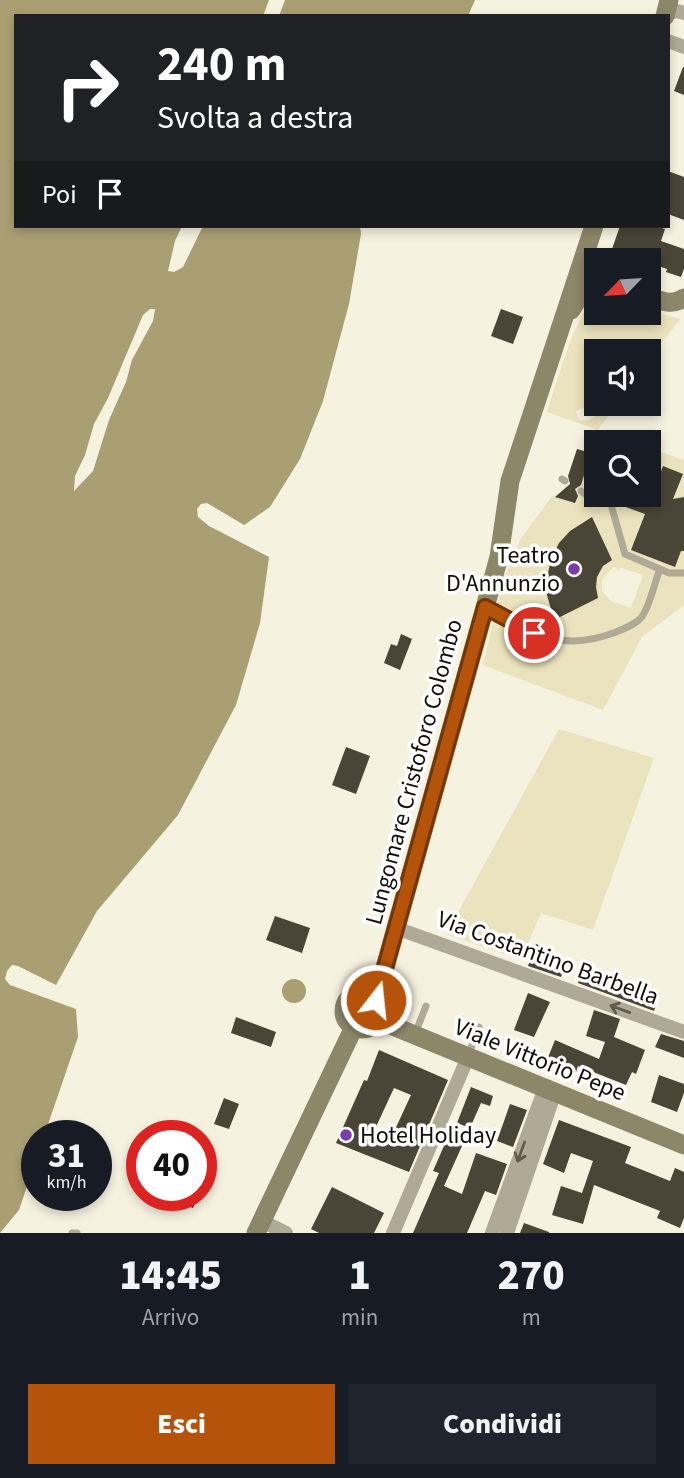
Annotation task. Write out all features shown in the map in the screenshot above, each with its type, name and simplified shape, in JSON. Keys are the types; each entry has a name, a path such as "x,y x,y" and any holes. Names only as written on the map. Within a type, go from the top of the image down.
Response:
{"street":[{"path":"556,342 593,228"},
{"path":"556,342 577,297 584,290"},
{"path":"662,301 677,302 684,298"},
{"name":"Lungomare Cristoforo Colombo","path":"377,1010 396,928 499,557 510,481 556,342"},
{"name":"Via Costantino Barbella","path":"396,928 684,1032"},
{"path":"363,993 377,1010 368,1029 354,1027 345,1016 347,1001 354,995 363,993"},
{"name":"Viale Vittorio Pepe","path":"377,1010 414,1034 684,1145"},
{"path":"286,1233 259,1227 354,1027"},
{"path":"393,1233 468,1056"},
{"path":"492,1233 550,1090"},
{"path":"507,1233 550,1090"}],"lane":[{"path":"612,507 625,554 674,575 684,573"},
{"path":"485,607 534,633 555,639 583,642 596,640 625,628 642,617 660,569"},
{"path":"414,1034 426,1006"},
{"path":"468,1056 479,1027"}],"shaded area":[{"path":"0,0 475,0 469,14 14,14 14,228 360,228 361,234 349,304 323,401 300,459 270,507 244,525 207,503 201,504 197,509 198,517 209,526 269,557 260,623 236,705 178,815 97,911 56,985 18,966 12,965 7,971 5,979 10,985 76,1009 78,1037 49,1120 21,1120 19,1210 0,1233"},
{"path":"584,311 584,326 662,326 662,314 680,319 661,344 661,339 584,339 584,408 576,411 579,420 608,416 598,430 547,412"},
{"path":"584,451 584,507 661,507 661,452 684,460 684,605 642,637 603,710 483,665 502,584 520,540 552,496 567,500","holes":["613,567 618,570 622,568 643,575 631,608 611,601 602,591 602,580"]},
{"path":"559,729 654,758 593,930 541,913 521,960 446,934"},
{"path":"294,979 303,982 306,991 303,1000 294,1003 285,1000 282,991 285,982"},
{"path":"362,1002 368,1005 371,1011 368,1017 362,1020 356,1017 353,1011 356,1005"}],"pier":[{"path":"269,0 285,0 280,14 264,14"},
{"path":"181,228 202,228 183,267 174,272 168,271"},
{"path":"150,309 155,309 153,321 132,360 93,471 74,491 75,476 85,455 94,424 108,398 143,315"}],"building":[{"path":"684,67 684,95 674,91"},
{"path":"670,172 684,177 684,220 670,215"},
{"path":"619,228 665,229 661,241 684,249 684,269 681,277 666,272 667,269 662,267 662,248 612,248"},
{"path":"501,309 523,317 513,344 491,336"},
{"path":"577,449 584,451 584,475 581,485 575,489 578,496 575,503 555,497 570,484 568,476"},
{"path":"663,466 683,474 673,499 684,497 684,551 681,551 675,567 631,550 645,514 626,507 661,507"},
{"name":"Teatro D'Annunzio","path":"592,517 612,560 603,566 597,577 598,598 554,620 545,588 551,559 559,543 570,531"},
{"path":"401,634 412,639 400,670 384,663 391,644 397,646"},
{"path":"346,747 370,756 356,794 332,785"},
{"path":"275,916 310,928 302,953 266,940"},
{"path":"536,944 551,950 547,963 564,970 561,977 528,966"},
{"path":"581,974 613,985 614,981 660,993 654,1011 578,983"},
{"path":"528,993 550,1002 534,1037 514,1030"},
{"path":"594,1010 620,1019 614,1037 645,1050 636,1074 632,1072 626,1085 578,1066 576,1072 547,1060 555,1040 599,1059 605,1042 586,1036"},
{"path":"236,1017 276,1032 271,1047 231,1033"},
{"path":"661,1034 684,1041 684,1058 655,1047"},
{"path":"379,1050 448,1080 409,1172 336,1143 364,1080 367,1081","holes":["394,1088 411,1095 392,1136 375,1129"]},
{"path":"659,1075 684,1084 684,1093 677,1112 651,1102"},
{"path":"471,1087 493,1096 490,1106 481,1103 470,1128 457,1123"},
{"path":"224,1098 239,1104 229,1129 217,1125 216,1120"},
{"path":"510,1104 527,1110 513,1147 497,1141"},
{"path":"559,1120 631,1147 625,1163 670,1181 675,1168 684,1172 684,1218 680,1228 657,1218 660,1211 594,1185 583,1224 552,1215 561,1186 582,1193 593,1161 571,1153 564,1173 543,1164"},
{"path":"447,1139 462,1146 444,1186 462,1194 476,1153 507,1164 496,1195 485,1191 467,1233 413,1233 439,1173 433,1171"},
{"path":"332,1187 384,1213 374,1233 319,1233 311,1229"},
{"path":"524,1223 549,1232 549,1233 520,1233"}],"place":[{"name":"Teatro D'Annunzio","path":"574,569"},
{"name":"Hotel Holiday","path":"346,1135"}],"route":[{"path":"376,1000 485,607 534,633"}]}
